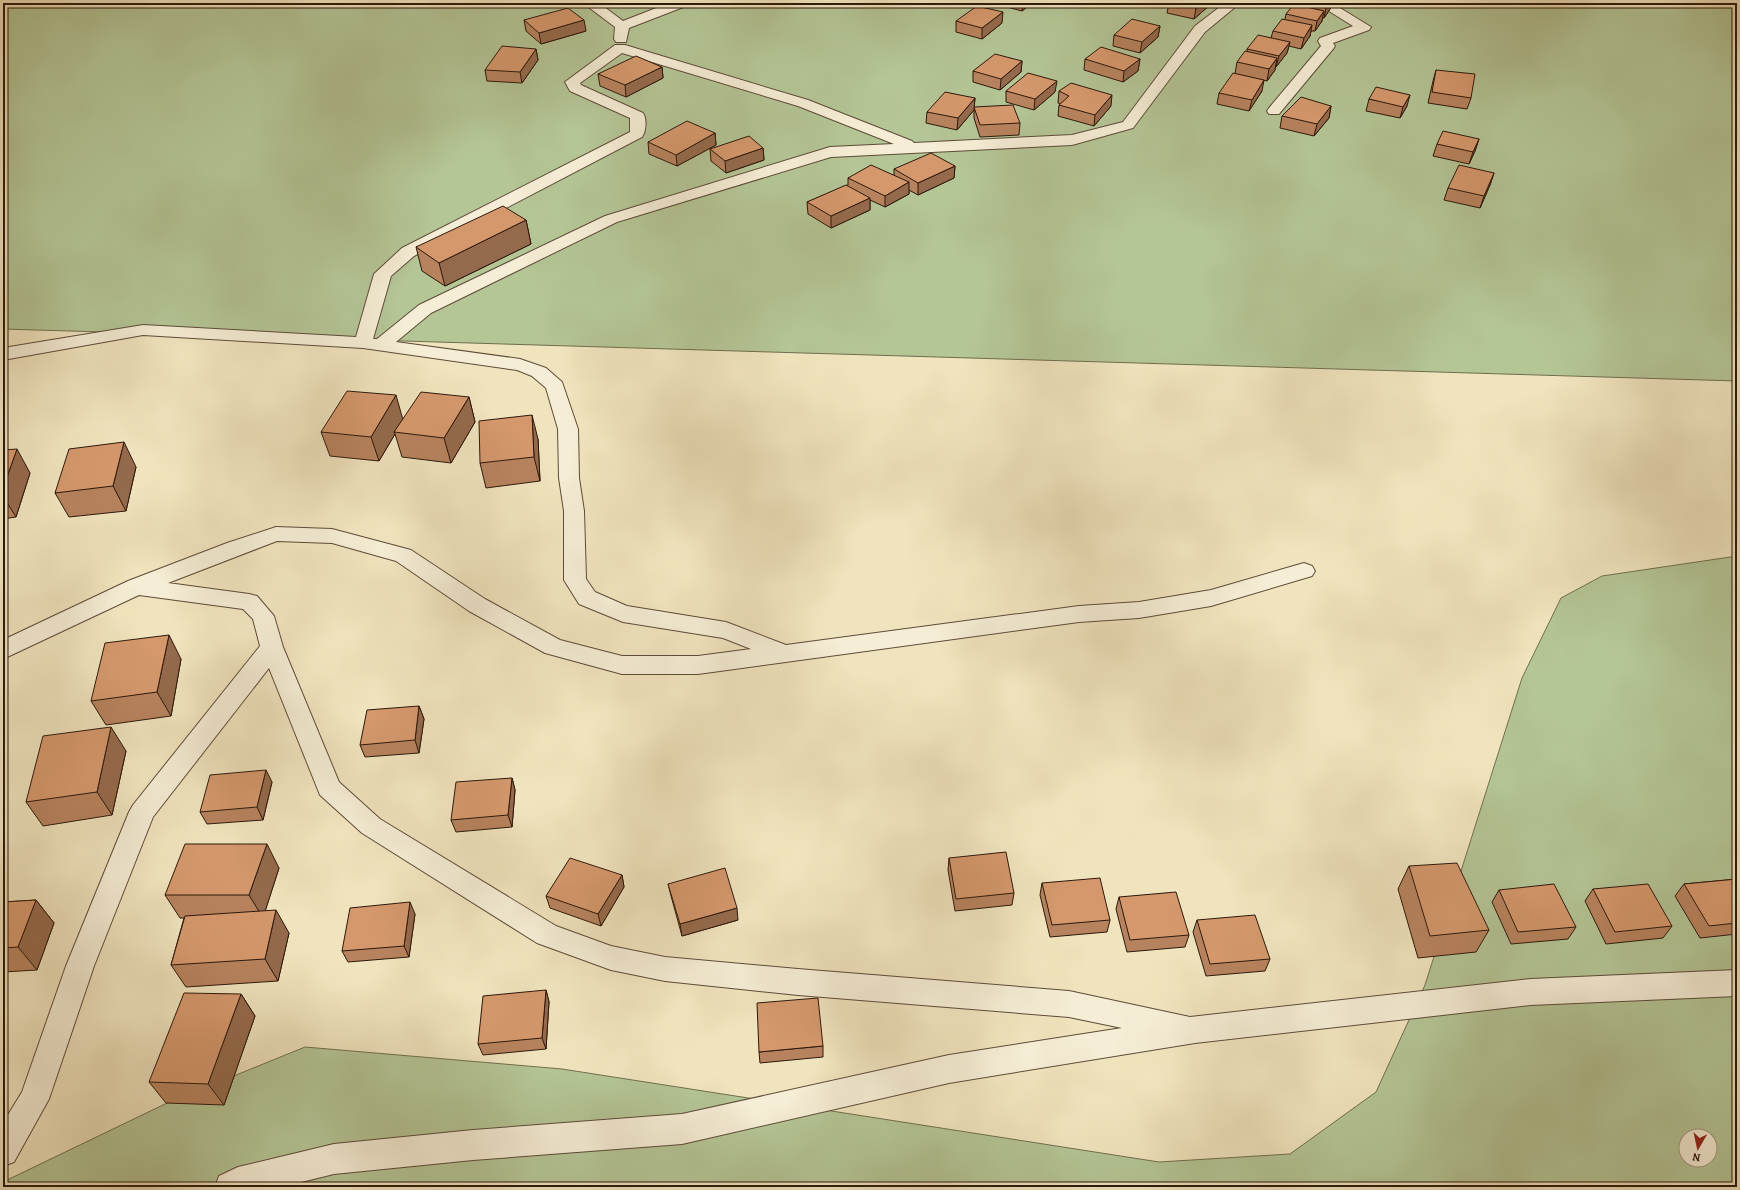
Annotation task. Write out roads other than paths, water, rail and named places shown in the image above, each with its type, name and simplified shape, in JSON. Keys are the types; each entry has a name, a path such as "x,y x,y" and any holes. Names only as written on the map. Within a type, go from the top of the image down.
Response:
{"street":[{"path":"590,3 622,26"},
{"path":"622,26 681,3"},
{"path":"372,344 425,309 610,219 830,152 1072,140 1128,125 1200,29 1234,3"},
{"path":"1274,111 1328,46 1325,42 1364,27 1323,3"},
{"path":"372,344 383,274 408,252 637,134 638,116 575,88 572,82 620,48 622,26"},
{"path":"620,48 803,103 914,147"},
{"path":"3,354 143,330 372,344 520,365 539,372 555,386 568,429 569,478 574,512 575,580 587,598 623,614 726,630 784,653"},
{"path":"3,650 136,586 276,534 332,536 403,555 478,605 553,647 622,665 698,665 1078,614 1139,610 1212,598 1304,571"},
{"path":"136,586 249,602 263,616 272,647 329,788 372,826 547,935 611,958 665,969 798,982 1069,1004 1195,1030"},
{"path":"3,1151 34,1099 80,966 142,812 272,647"},
{"path":"230,1187 238,1182 334,1159 473,1145 682,1129 949,1069 1195,1030 1531,992 1737,983"}]}
